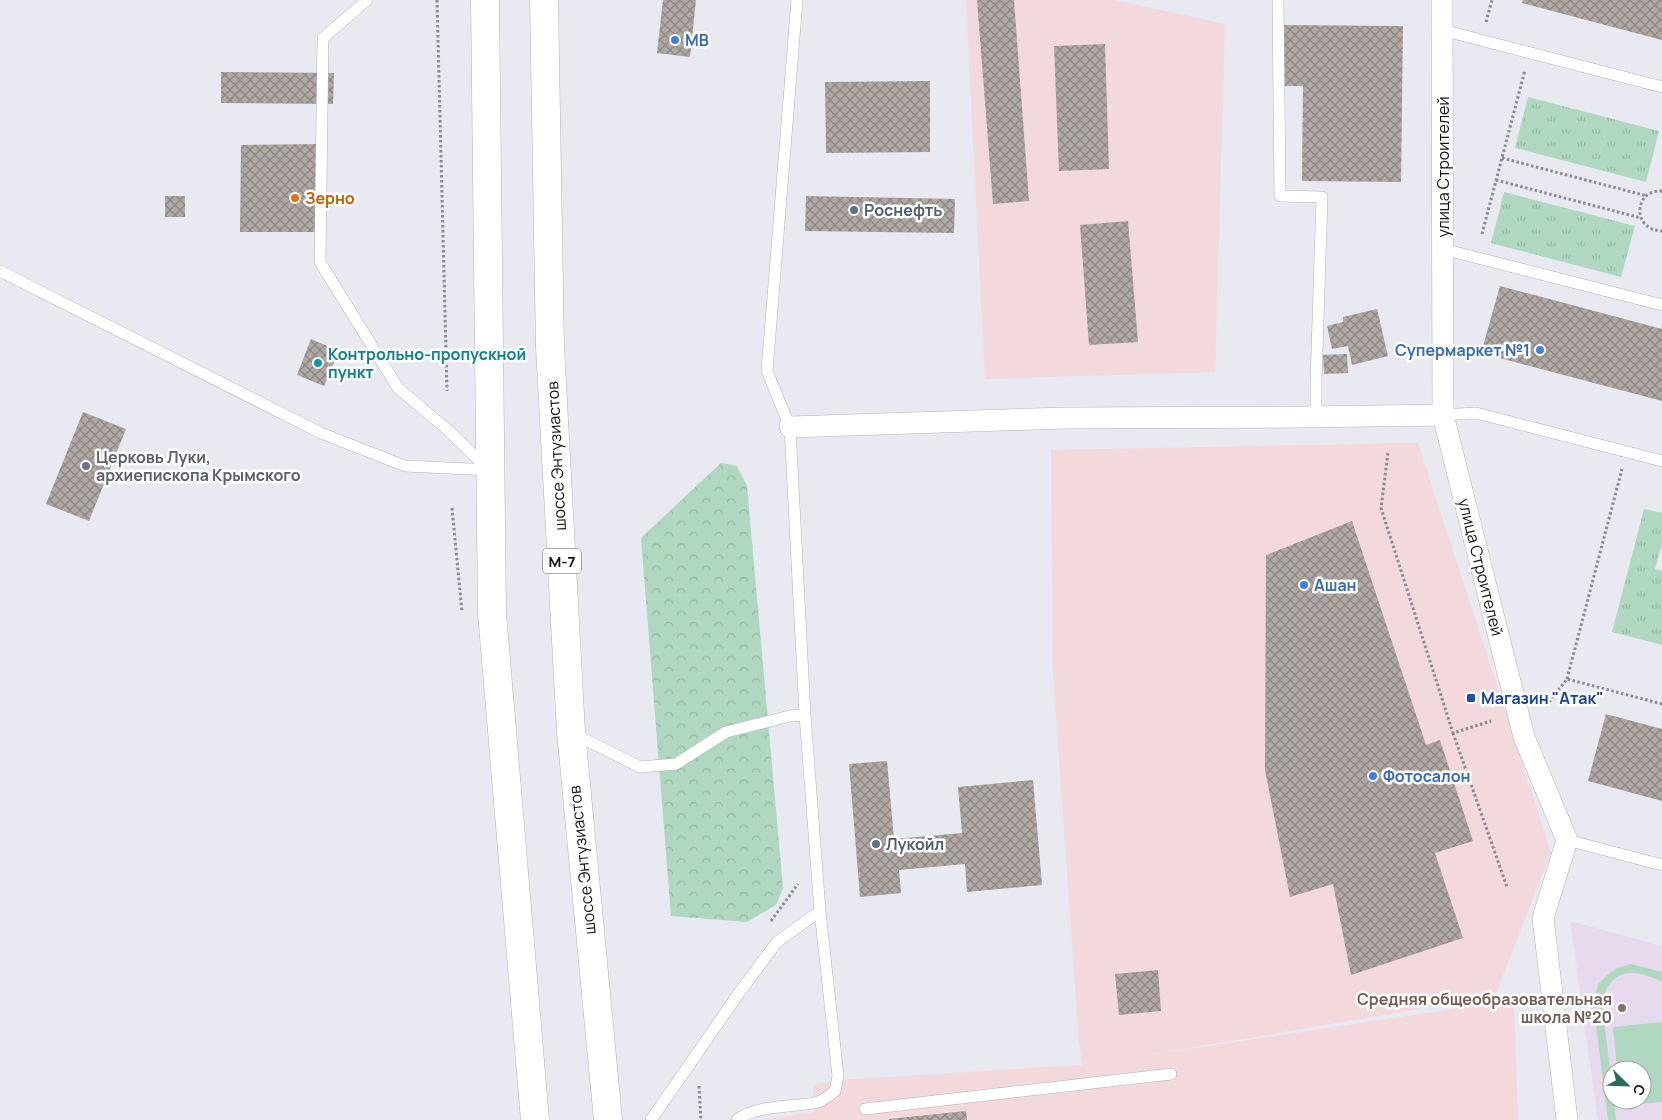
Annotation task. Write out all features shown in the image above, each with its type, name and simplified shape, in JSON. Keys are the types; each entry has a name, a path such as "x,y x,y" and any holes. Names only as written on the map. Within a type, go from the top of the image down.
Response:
{"highway":[{"path":"485,0 492,613 535,1120"},
{"name":"шоссе Энтузиастов","path":"544,0 550,347 571,732 608,1120"}],"street":[{"name":"улица Строителей","path":"1442,0 1443,415 1524,737 1567,840"},
{"path":"790,426 1066,418 1443,415"},
{"path":"1567,840 1543,918 1567,1120"}],"lane":[{"path":"368,0 323,38 320,262 398,388 490,470"},
{"path":"738,1120 741,1117 759,1111 819,1102 835,1091 838,1076 820,912 805,715 790,426 767,371 797,0"},
{"path":"1278,0 1280,196 1322,197 1316,417"},
{"path":"1442,30 1662,87"},
{"path":"1444,249 1662,305"},
{"path":"0,270 321,434 405,466 490,470"},
{"path":"1443,415 1476,413 1662,461"},
{"path":"571,732 640,768 676,764 726,732 790,716 805,715"},
{"path":"1567,840 1662,865"},
{"path":"651,1120 739,993 777,942 820,912"},
{"path":"865,1109 1171,1074"}],"path":[{"path":"437,0 447,391"},
{"path":"1486,22 1492,0"},
{"path":"1482,234 1530,53"},
{"path":"1502,158 1647,196"},
{"path":"1496,180 1641,218"},
{"path":"1662,191 1656,191 1647,196 1642,201 1640,210 1641,218 1646,226 1655,231 1662,231"},
{"path":"1546,706 1567,679 1627,452"},
{"path":"1388,453 1381,508 1453,732 1507,887"},
{"path":"1567,679 1662,704"},
{"path":"1453,732 1491,721"}],"shaded area":[{"path":"966,0 1115,0 1225,24 1215,372 985,379"},
{"path":"1418,443 1551,852 1495,996 1136,1057 1514,1000 1518,1120 763,1120 814,1112 813,1085 837,1080 1082,1065 1053,673 1051,450"},
{"name":"Средняя общеобразовательная школа №20","path":"1570,921 1662,946 1662,1120 1598,1120"}],"green space":[{"path":"1528,97 1659,131 1646,182 1515,148"},
{"path":"1504,192 1635,226 1621,277 1491,243"},
{"path":"721,463 737,466 747,486 783,888 776,905 747,922 671,916 641,538"},
{"path":"1644,509 1662,513 1662,544 1655,569 1662,571 1662,645 1612,632"},
{"path":"1631,964 1662,972 1662,981 1638,973 1631,973 1615,978 1611,982 1602,1002 1609,1060 1602,1060 1602,1073 1593,1002 1599,983 1617,968"},
{"path":"1662,1022 1662,1102 1652,1103 1652,1060 1616,1060 1613,1027"},
{"path":"1607,1110 1615,1110 1616,1120 1608,1120"}],"building":[{"path":"663,0 696,0 690,57 657,53"},
{"path":"977,0 1014,0 1029,201 993,204"},
{"path":"1523,0 1662,0 1662,40 1522,3"},
{"path":"1284,25 1403,26 1401,182 1302,181 1303,86 1283,86"},
{"path":"1105,44 1109,169 1059,171 1054,46"},
{"path":"221,72 334,73 333,104 221,103"},
{"path":"930,81 930,152 826,153 825,82"},
{"path":"322,144 322,232 240,232 241,145"},
{"path":"165,196 185,196 185,217 165,217"},
{"path":"806,196 955,199 954,233 805,231"},
{"path":"1128,221 1138,342 1089,345 1080,225"},
{"path":"1500,286 1662,329 1662,401 1481,353"},
{"path":"1377,309 1388,356 1352,365 1348,346 1332,349 1327,326 1343,322 1343,317"},
{"name":"Контрольно-пропускной пункт","path":"311,339 339,351 324,386 297,375"},
{"path":"1347,354 1348,373 1324,374 1323,355"},
{"name":"Церковь Луки, архиепископа Крымского","path":"83,412 126,429 89,521 46,504"},
{"path":"1352,521 1426,745 1440,740 1473,841 1435,853 1463,938 1351,975 1333,884 1290,897 1265,770 1266,555"},
{"path":"1606,714 1662,729 1662,801 1588,781"},
{"path":"887,761 894,839 962,833 958,787 1033,780 1042,885 967,892 965,864 899,870 901,893 860,897 849,764"},
{"path":"1158,970 1161,1011 1119,1015 1115,974"},
{"path":"966,1111 967,1120 889,1120 889,1119"}],"place":[{"name":"MB","path":"675,40"},
{"name":"Зерно","path":"295,198"},
{"name":"Роснефть","path":"854,210"},
{"name":"Супермаркет №1","path":"1540,350"},
{"name":"Контрольно-пропускной пункт","path":"318,363"},
{"name":"Церковь Луки, архиепископа Крымского","path":"86,466"},
{"name":"Ашан","path":"1304,585"},
{"name":"Магазин \"Атак\"","path":"1471,698"},
{"name":"Фотосалон","path":"1373,776"},
{"name":"Лукойл","path":"876,844"},
{"name":"Средняя общеобразовательная школа №20","path":"1622,1008"}]}
